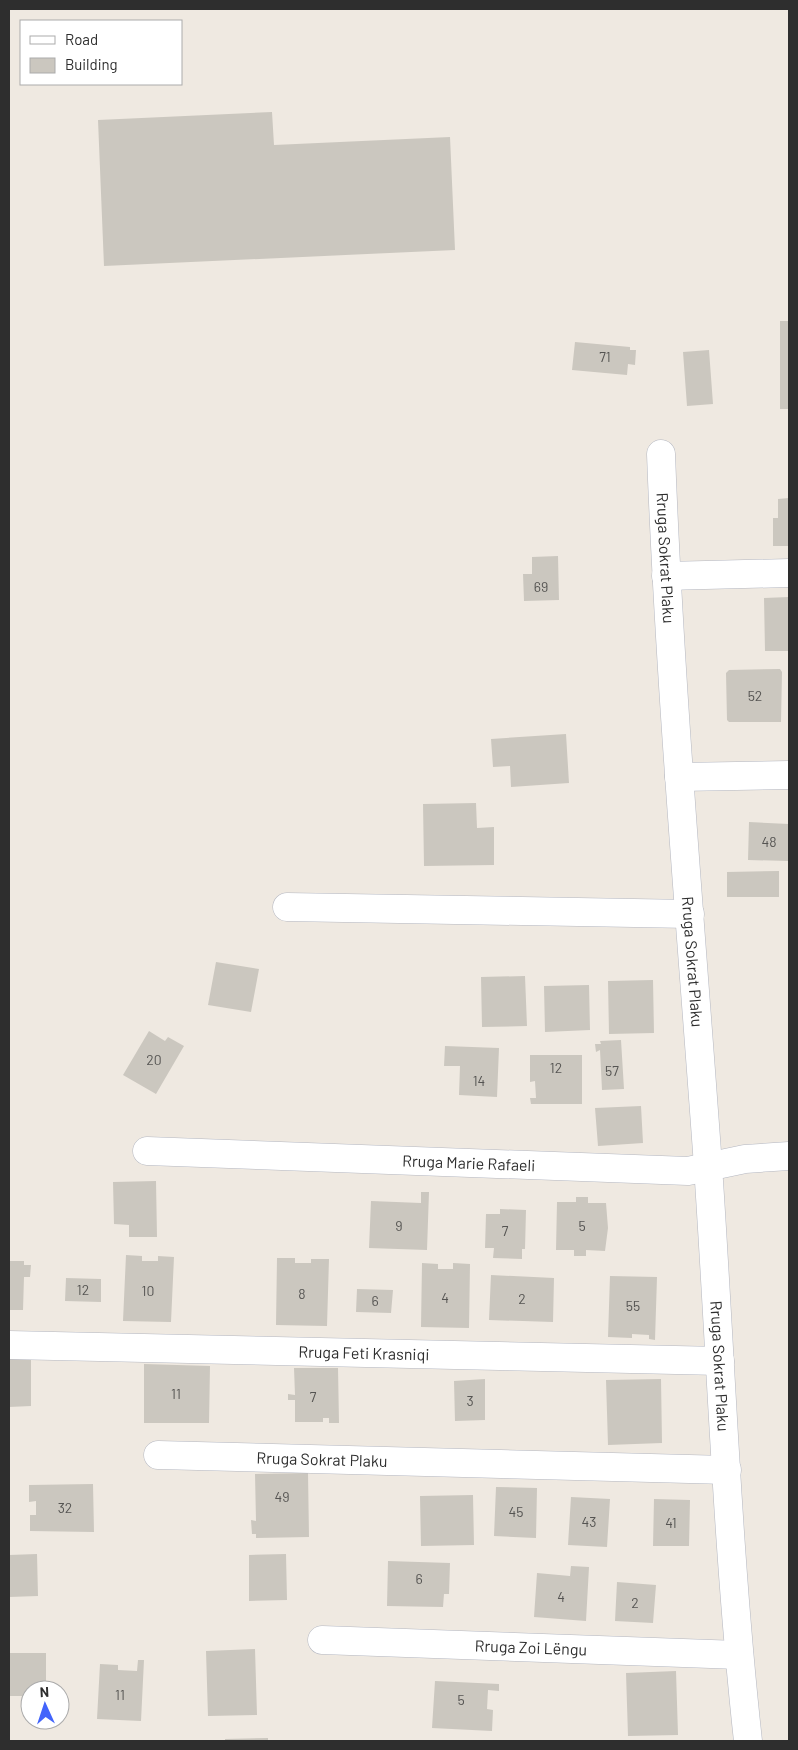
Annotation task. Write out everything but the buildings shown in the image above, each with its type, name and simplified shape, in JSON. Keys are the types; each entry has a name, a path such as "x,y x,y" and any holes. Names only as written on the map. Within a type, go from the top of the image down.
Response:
{"street":[{"name":"Rruga Sokrat Plaku","path":"661,454 666,576 708,1166 738,1655 748,1741"},
{"path":"666,576 789,573"},
{"path":"679,777 789,775"},
{"path":"287,907 690,914"},
{"name":"Rruga Marie Rafaeli","path":"147,1151 688,1171 745,1159 789,1156"},
{"name":"Rruga Feti Krasniqi","path":"9,1345 720,1361"},
{"name":"Rruga Sokrat Plaku","path":"158,1455 727,1470"},
{"name":"Rruga Zoi Lëngu","path":"322,1640 738,1655"}]}
